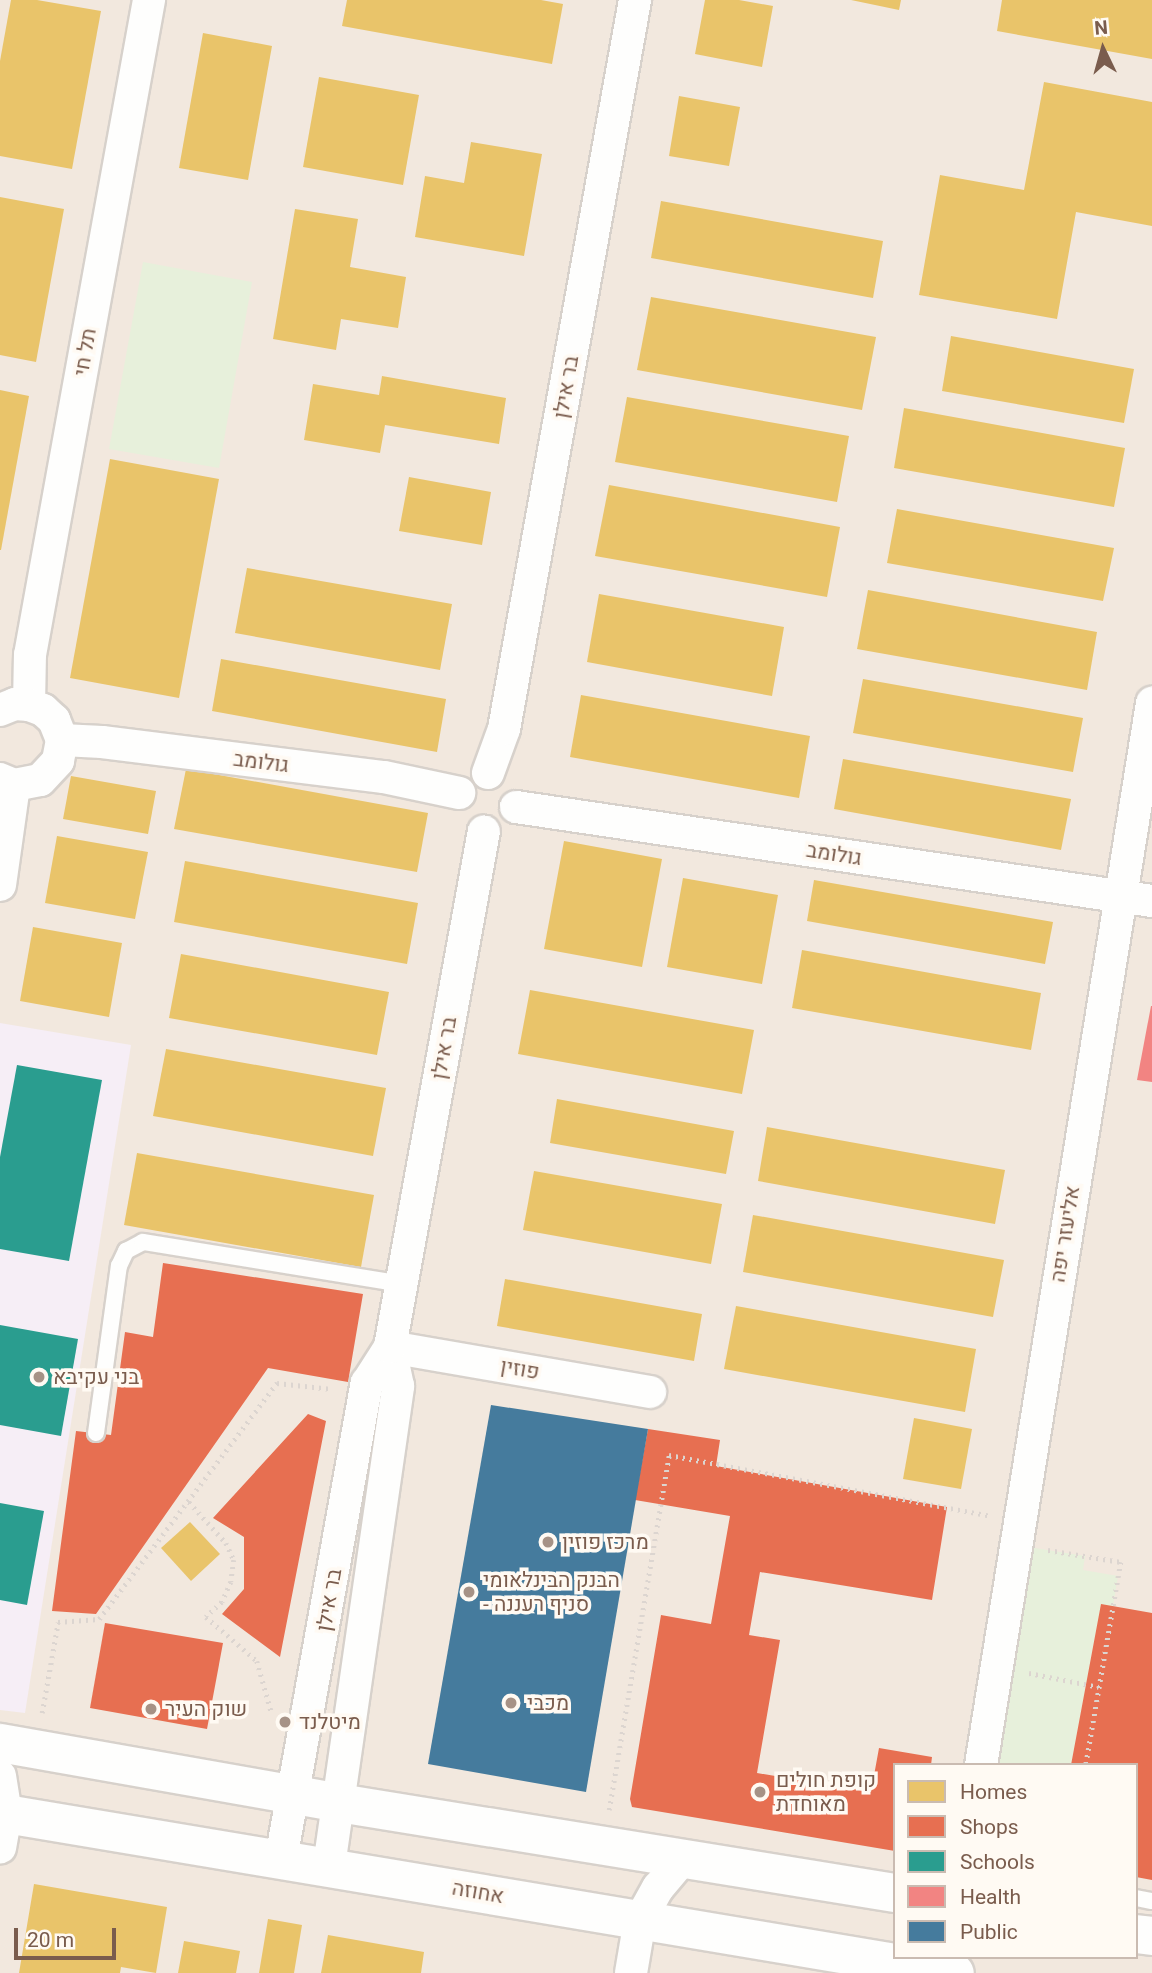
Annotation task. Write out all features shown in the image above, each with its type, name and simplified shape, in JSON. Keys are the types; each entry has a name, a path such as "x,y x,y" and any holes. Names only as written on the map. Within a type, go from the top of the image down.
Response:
{"main road":[{"path":"18,1746 294,1795 893,1892"},
{"name":"אחוזה","path":"2,1825 329,1866 955,1973"}],"street":[{"name":"תל חי","path":"15,707 30,655 149,0"},
{"name":"בר אילן","path":"488,773 504,729 635,0"},
{"name":"אליעזר יפה","path":"981,1763 1152,703"},
{"path":"0,885 7,782 28,785 51,772 58,761 62,740 54,720 15,707"},
{"name":"גולומב","path":"62,740 102,742 384,777 459,793"},
{"path":"488,773 507,781 513,788 516,807 508,822 500,828 484,831 475,828 460,813 459,793 475,775 488,773"},
{"name":"גולומב","path":"516,807 1152,901"},
{"name":"בר אילן","path":"329,1866 398,1386 390,1347 484,831"},
{"name":"בר אילן","path":"281,1859 367,1383 390,1347"},
{"name":"פוזין","path":"390,1347 650,1392"},
{"path":"0,1776 2,1825"},
{"path":"631,1973 640,1920 658,1888 684,1857"}],"lane":[{"path":"96,1433 119,1266 126,1251 143,1242 401,1284"}],"path":[{"path":"18,1746 58,1622 99,1619 277,1383 355,1392 367,1383"},
{"path":"604,1844 669,1455 1018,1533 1121,1562 1086,1763"},
{"path":"189,1502 226,1543 234,1560 231,1582 222,1602 206,1617 257,1661 276,1728"},
{"path":"997,1667 1099,1687"}],"shaded area":[{"path":"0,0 1152,0 1152,1973 0,1973"},
{"name":"בני עקיבא","path":"0,1023 131,1045 25,1713 0,1710"}],"green space":[{"path":"143,262 252,282 219,468 109,449"},
{"path":"1016,1545 1085,1556 1083,1570 1118,1576 1113,1606 1101,1605 1071,1763 981,1763"}],"building: Homes":[{"path":"11,0 37,0 101,11 72,169 0,156 0,61"},
{"path":"347,0 541,0 563,4 552,64 342,26"},
{"path":"705,0 739,0 773,6 762,67 695,54"},
{"path":"851,0 901,0 899,10"},
{"path":"1002,0 1152,0 1152,59 997,31"},
{"path":"203,33 272,46 248,180 179,168"},
{"path":"319,77 419,95 403,185 303,167"},
{"path":"1044,82 1152,102 1152,226 1076,212 1057,319 919,295 940,175 1024,190"},
{"path":"679,96 740,107 729,166 669,156"},
{"path":"471,142 542,154 524,256 415,237 425,176 464,183"},
{"path":"0,197 64,209 36,362 0,355"},
{"path":"661,201 883,241 873,298 651,258"},
{"path":"295,209 358,219 350,267 406,277 398,328 341,319 336,350 273,339"},
{"path":"651,297 876,337 862,410 637,370"},
{"path":"951,336 1134,369 1124,423 942,391"},
{"path":"382,376 506,398 499,444 385,425 380,453 304,440 313,384 379,395"},
{"path":"0,390 29,396 1,550 0,550"},
{"path":"627,397 849,436 837,502 615,462"},
{"path":"904,408 1125,448 1114,507 894,468"},
{"path":"110,459 219,479 179,698 70,678"},
{"path":"409,477 491,492 482,545 399,531"},
{"path":"609,485 840,527 827,597 595,556"},
{"path":"897,509 1114,548 1103,601 887,563"},
{"path":"247,568 452,604 440,670 235,633"},
{"path":"868,590 1097,632 1087,690 857,649"},
{"path":"599,594 784,627 772,696 587,662"},
{"path":"221,659 446,699 437,752 212,711"},
{"path":"863,679 1083,718 1073,772 853,733"},
{"path":"581,695 810,736 799,798 570,757"},
{"path":"843,759 1071,799 1061,850 834,809"},
{"path":"186,769 428,813 417,872 174,829"},
{"path":"71,776 156,791 148,834 63,819"},
{"path":"57,836 148,852 135,919 45,903"},
{"path":"564,841 662,859 642,967 544,949"},
{"path":"185,861 418,903 407,964 174,922"},
{"path":"683,878 778,895 762,984 667,967"},
{"path":"814,880 1053,922 1045,964 807,921"},
{"path":"33,927 122,943 109,1017 20,1001"},
{"path":"802,950 1041,993 1031,1050 792,1008"},
{"path":"181,954 389,992 377,1055 169,1018"},
{"path":"530,990 754,1030 742,1094 518,1054"},
{"path":"166,1049 386,1088 373,1156 153,1116"},
{"path":"557,1099 734,1131 726,1174 550,1143"},
{"path":"767,1127 1005,1170 995,1224 758,1181"},
{"path":"137,1153 374,1195 361,1267 124,1225"},
{"path":"534,1171 722,1204 711,1264 523,1230"},
{"path":"753,1215 1004,1260 993,1317 743,1272"},
{"path":"505,1279 702,1314 694,1361 497,1326"},
{"path":"736,1306 976,1349 965,1412 724,1369"},
{"path":"914,1418 972,1429 961,1489 903,1479"},
{"path":"190,1522 220,1554 191,1581 161,1548"},
{"path":"34,1884 167,1907 156,1973 121,1967 120,1973 19,1973"},
{"path":"268,1919 302,1925 294,1973 259,1973"},
{"path":"328,1935 424,1952 421,1973 321,1973"},
{"path":"184,1941 240,1951 236,1973 178,1973"}],"building: Shops":[{"path":"163,1263 363,1294 348,1382 268,1368 96,1614 52,1611 76,1431 111,1435 125,1332 153,1337"},
{"path":"308,1414 326,1421 280,1657 222,1614 244,1589 244,1537 213,1518"},
{"path":"648,1429 720,1440 716,1466 947,1507 932,1600 760,1572 749,1635 780,1640 757,1773 871,1792 879,1748 932,1757 931,1763 893,1763 893,1851 632,1807 630,1799 661,1615 711,1624 730,1516 635,1500"},
{"path":"1101,1604 1152,1613 1152,1880 1138,1877 1138,1763 1071,1763"},
{"path":"105,1623 223,1643 207,1729 90,1708"}],"building: Schools":[{"path":"17,1065 102,1080 69,1261 0,1249 0,1157"},
{"path":"0,1325 78,1339 61,1436 0,1425"},
{"path":"0,1503 44,1511 27,1605 0,1600"}],"building: Health":[{"path":"1152,1006 1152,1082 1137,1080"}],"building: Public":[{"name":"מרכז פוזין","path":"491,1405 648,1429 586,1792 428,1764"}],"place":[{"name":"בני עקיבא","path":"39,1377"},
{"name":"מרכז פוזין","path":"548,1542"},
{"name":"הבנק הבינלאומי - סניף רעננה","path":"469,1592"},
{"name":"מכבי","path":"511,1703"},
{"name":"שוק העיר","path":"151,1709"},
{"name":"מיטלנד","path":"285,1722"},
{"name":"קופת חולים מאוחדת","path":"760,1792"}]}
